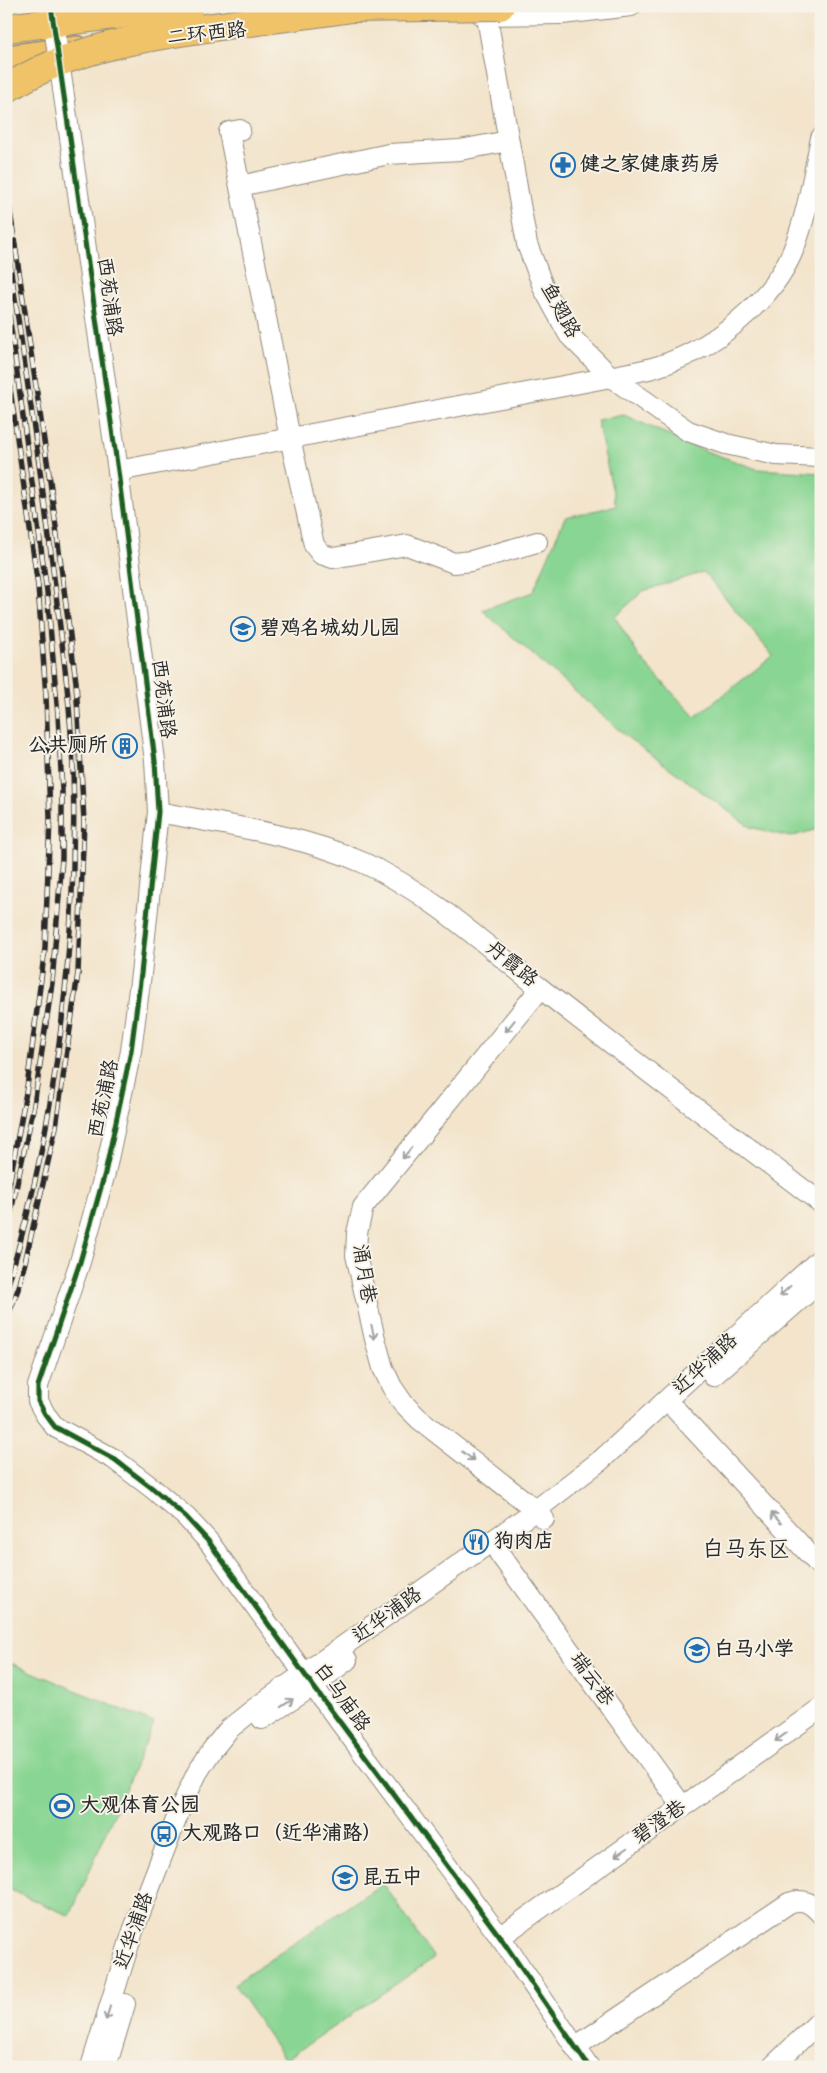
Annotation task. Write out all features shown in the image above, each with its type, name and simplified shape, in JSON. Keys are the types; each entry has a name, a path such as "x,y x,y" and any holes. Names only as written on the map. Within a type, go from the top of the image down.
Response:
{"highway":[{"path":"6,29 190,6"},
{"path":"6,89 58,62 110,45 171,33 359,7 490,9"}],"main road":[{"name":"二环西路","path":"6,29 154,6"},
{"name":"二环西路","path":"11,57 453,6"}],"street":[{"name":"西苑浦路","path":"38,1386 80,1262 97,1199 131,1050 158,812 155,761 118,472 51,6"},
{"path":"397,13 490,9 562,14 631,6"},
{"name":"鱼翅路","path":"490,9 508,141 527,244 544,289 568,335 611,377 688,430 726,444 776,455 821,457"},
{"path":"240,130 229,132 290,438 314,545 322,554 333,558 407,545 454,563 471,561 537,542"},
{"path":"118,472 611,377 660,366 709,343 759,302 792,253 805,213 821,138"},
{"path":"240,186 389,154 460,150 508,141"},
{"name":"丹霞路","path":"158,812 273,834 364,863 434,904 821,1204"},
{"name":"涌月巷","path":"540,988 363,1207 357,1232 356,1255 383,1368 392,1387 403,1403 420,1419 540,1514"},
{"name":"近华浦路","path":"91,2067 133,1931 181,1807 197,1773 229,1729 254,1709 346,1660 499,1553 821,1258"},
{"name":"近华浦路","path":"106,2067 146,1932 193,1811 208,1779 238,1739 309,1680 540,1514 609,1469 821,1281"},
{"name":"白马庙路","path":"38,1386 38,1401 55,1427 114,1460 152,1488 209,1542 500,1938 589,2067"},
{"path":"676,1410 821,1567"},
{"name":"瑞云巷","path":"499,1553 683,1807"},
{"name":"碧澄巷","path":"500,1938 821,1708"},
{"path":"575,2047 789,1903 799,1900 810,1902 821,1914"},
{"path":"772,2067 821,2020"}],"green space":[{"path":"624,415 700,449 757,469 821,473 821,828 790,837 750,827 627,737 482,610 533,592 565,517 616,506 597,420","holes":["704,572 773,656 695,717 640,658 615,617 643,591"]},
{"name":"大观体育公园","path":"6,1661 154,1723 70,1916 6,1888"},
{"path":"383,1883 434,1958 285,2060 234,1984"}],"railway":[{"path":"6,184 50,481 76,682 84,821 78,973 56,1127 20,1284 6,1321"},
{"path":"6,238 52,557 65,665 72,747 74,833 67,966 51,1098 39,1164 24,1228 6,1291"},
{"path":"6,292 47,592 58,715 62,790 62,858 52,983 34,1105 6,1235"},
{"path":"6,360 38,586 46,696 50,818 45,948 27,1087 6,1201"}],"cycle path":[{"path":"51,6 118,471 155,761 158,812 131,1051 105,1173 80,1262 38,1386 38,1401 55,1427 114,1459 186,1517 209,1542 313,1686 500,1937 589,2067"}],"place":[{"name":"健之家健康药房","path":"563,165"},
{"name":"碧鸡名城幼儿园","path":"243,629"},
{"name":"公共厕所","path":"125,746"},
{"name":"狗肉店","path":"476,1542"},
{"name":"白马小学","path":"697,1650"},
{"name":"大观体育公园","path":"62,1806"},
{"name":"大观路口（近华浦路）","path":"164,1834"},
{"name":"昆五中","path":"345,1878"}],"district":[{"name":"白马东区","path":"746,1551"}]}
